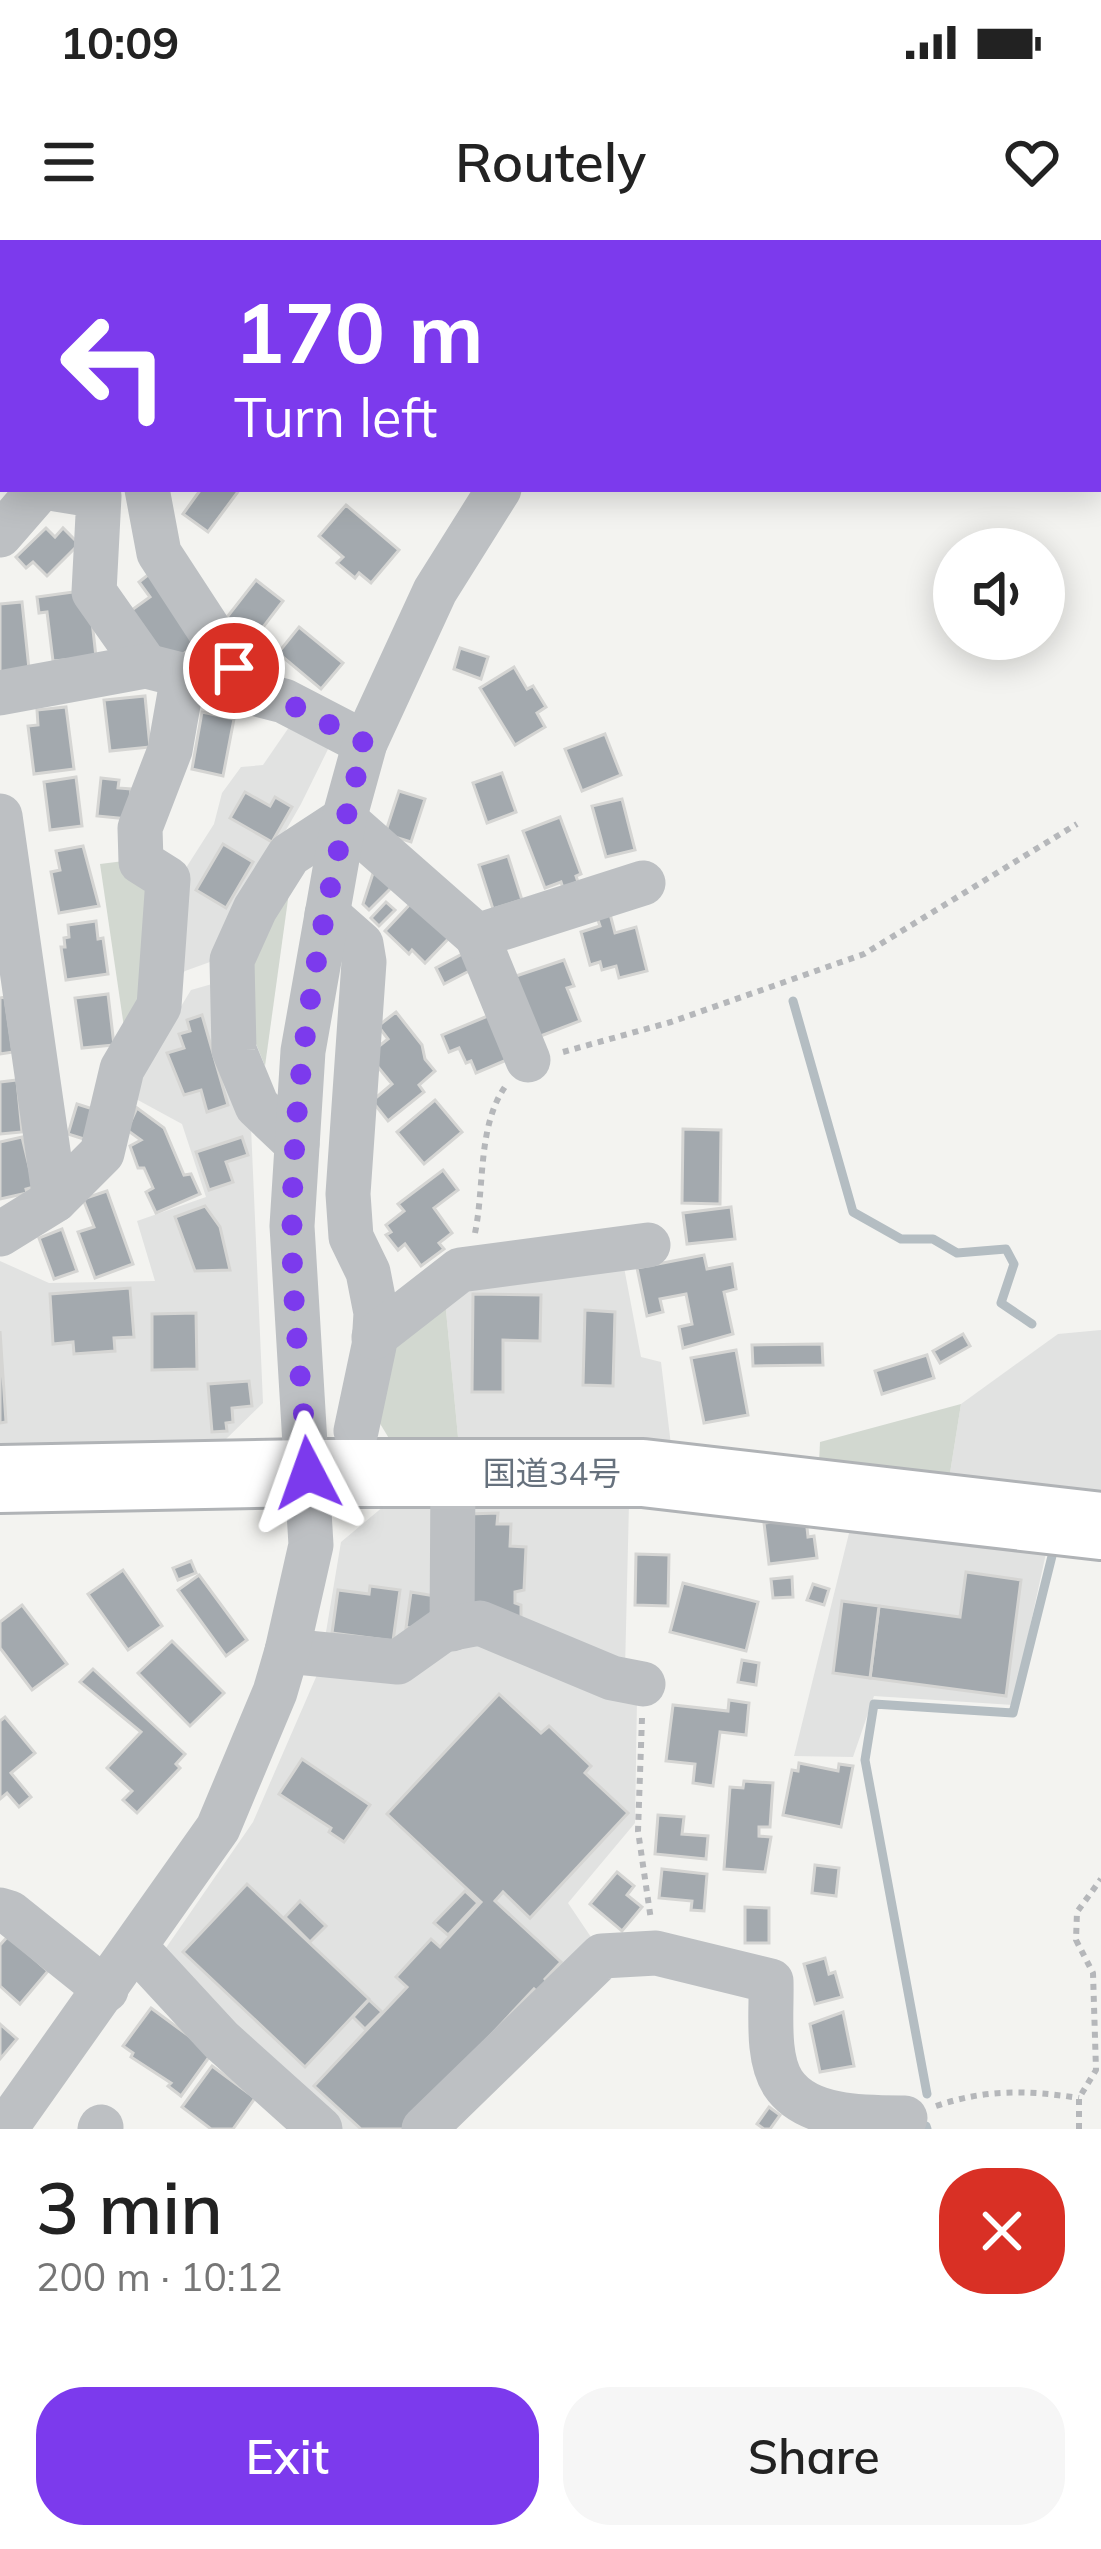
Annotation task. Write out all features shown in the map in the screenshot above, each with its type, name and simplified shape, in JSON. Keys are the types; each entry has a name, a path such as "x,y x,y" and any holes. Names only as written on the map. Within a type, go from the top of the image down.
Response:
{"highway":[{"name":"国道34号","path":"0,1479 332,1452 453,1473 643,1473 1101,1526"}],"street":[{"path":"0,535 37,492"},
{"path":"0,1234 55,1200 102,1153 122,1070 159,1006 168,879 141,862 140,828 170,750 165,671 94,592 88,492"},
{"path":"148,492 159,553 234,668 256,693"},
{"path":"332,1452 292,1226 303,1051 344,819 365,743 435,591 497,492"},
{"path":"0,693 165,671 284,701 365,743"},
{"path":"0,815 55,1200"},
{"path":"344,819 477,936 528,1060"},
{"path":"297,1144 257,1106 235,1050 232,960 255,909 289,856 344,819"},
{"path":"477,936 643,883"},
{"path":"5,2129 218,1828 275,1692 300,1607 332,1452 374,1337 376,1313 368,1272 351,1238 348,1194 364,962 361,944 328,914"},
{"path":"159,1006 192,976 232,960"},
{"path":"374,1337 460,1270 648,1245"},
{"path":"452,1629 453,1473"},
{"path":"287,1651 398,1662 432,1638 480,1623 612,1678 643,1684"},
{"path":"0,1910 10,1912 106,1990"},
{"path":"136,1948 221,2040 320,2129"},
{"path":"424,2129 602,1956 656,1953 771,1981 775,2058 783,2082 804,2102 856,2118 904,2118"}],"path":[{"path":"460,1270 475,1233 491,1116 500,1094 528,1060 671,1022 863,954 1077,824"},
{"path":"643,1684 638,1831 656,1953"},
{"path":"1079,2129 1079,2098 1096,2070 1093,1973 1076,1940 1077,1912 1101,1879"},
{"path":"904,2118 990,2091 1030,2090 1079,2098"}],"shaded area":[{"path":"296,717 333,739 210,962 185,971 171,985 184,871 214,824 222,793 241,767 263,765"},
{"path":"124,861 155,891 146,1009 125,1034 100,864"},
{"path":"290,885 265,1066 245,1017 252,953"},
{"path":"212,984 251,1127 263,1403 222,1443 0,1446 0,1261 49,1283 155,1281 137,1221 206,1197 182,1124 136,1099 138,1077 191,990"},
{"path":"623,1262 641,1357 661,1362 671,1445 458,1437 445,1300 462,1280"},
{"path":"445,1300 458,1437 390,1440 373,1412 384,1346"},
{"path":"1101,1330 1101,1498 950,1473 961,1404 1058,1334"},
{"path":"961,1404 950,1473 819,1463 820,1442"},
{"path":"629,1503 625,1670 476,1614 383,1654 324,1644 341,1542 384,1506"},
{"path":"853,1517 1048,1544 1013,1705 874,1696 853,1757 794,1756"},
{"path":"486,1635 637,1699 635,1823 568,1903 599,1949 418,2129 335,2129 159,1958 253,1822 320,1668 426,1655"}],"building":[{"path":"199,492 238,492 208,532 183,514"},
{"path":"346,505 399,550 371,583 359,573 355,578 337,563 343,557 319,536"},
{"path":"46,528 55,537 63,528 79,544 47,576 33,562 26,568 16,557"},
{"path":"158,567 204,638 177,659 163,657 129,612 150,597 139,582"},
{"path":"256,580 283,601 251,643 224,621"},
{"path":"80,591 90,603 96,657 53,661 47,612 39,613 37,597"},
{"path":"22,602 29,669 0,672 0,604"},
{"path":"299,627 343,663 321,689 278,653"},
{"path":"460,648 488,657 481,679 454,669"},
{"path":"514,667 546,707 537,713 545,727 515,745 480,688"},
{"path":"145,696 150,747 110,751 104,700"},
{"path":"66,707 74,769 34,774 28,726 38,725 37,710"},
{"path":"202,712 234,719 223,776 192,769"},
{"path":"605,734 621,775 582,791 565,749"},
{"path":"502,773 516,812 487,823 473,783"},
{"path":"76,777 82,826 50,830 44,782"},
{"path":"101,778 119,780 118,788 131,789 129,819 97,816"},
{"path":"399,791 425,799 411,842 385,834"},
{"path":"245,792 270,806 275,797 292,807 272,842 230,818"},
{"path":"622,799 635,850 606,857 592,806"},
{"path":"560,817 581,874 576,876 578,882 563,888 561,882 545,888 523,831"},
{"path":"223,844 253,862 226,908 196,890"},
{"path":"83,846 99,906 59,913 51,872 60,870 56,851"},
{"path":"508,856 522,900 493,909 479,865"},
{"path":"375,867 393,886 369,910 363,904"},
{"path":"413,901 451,936 425,963 385,931"},
{"path":"386,902 395,910 379,926 371,918"},
{"path":"610,914 615,933 636,927 647,971 619,978 616,966 602,970 600,962 590,965 581,932 600,926 597,917"},
{"path":"96,921 108,974 66,980 61,947 69,937 68,925"},
{"path":"466,952 475,968 444,984 436,968"},
{"path":"564,960 574,986 567,988 580,1021 538,1037 510,978"},
{"path":"108,994 114,1045 82,1048 75,998"},
{"path":"5,997 13,1052 0,1054 0,998"},
{"path":"396,1012 435,1071 419,1085 424,1092 388,1121 372,1101 392,1084 368,1055 388,1039 378,1026"},
{"path":"202,1015 228,1105 207,1112 201,1090 184,1095 167,1053 184,1048 179,1034 190,1031 187,1020"},
{"path":"490,1015 509,1059 476,1073 459,1048 449,1052 442,1035"},
{"path":"17,1080 22,1132 0,1134 0,1082"},
{"path":"435,1100 462,1132 424,1164 397,1132"},
{"path":"77,1104 93,1109 84,1139 68,1134"},
{"path":"137,1108 164,1128 184,1175 191,1174 200,1194 156,1213 146,1192 153,1188 130,1146 141,1140 127,1130"},
{"path":"683,1129 721,1130 720,1204 682,1203"},
{"path":"22,1137 34,1187 0,1199 0,1142"},
{"path":"242,1137 248,1155 226,1162 233,1182 209,1190 196,1152"},
{"path":"443,1170 458,1190 434,1208 452,1233 439,1243 444,1249 421,1266 405,1244 398,1250 386,1235 391,1232 386,1225 404,1211 398,1204"},
{"path":"107,1191 133,1264 95,1278 78,1232 94,1227 83,1199"},
{"path":"205,1206 220,1227 230,1270 195,1271 175,1217"},
{"path":"731,1207 735,1239 687,1244 683,1213"},
{"path":"62,1229 77,1271 54,1279 39,1238"},
{"path":"704,1255 707,1269 732,1264 736,1289 724,1292 733,1334 683,1348 679,1327 692,1324 686,1294 660,1299 663,1312 647,1316 637,1268"},
{"path":"130,1288 134,1337 114,1338 115,1351 74,1354 73,1342 53,1344 50,1294"},
{"path":"473,1294 541,1295 540,1341 503,1340 503,1392 472,1392"},
{"path":"585,1310 615,1312 613,1386 583,1385"},
{"path":"196,1313 197,1369 152,1370 152,1314"},
{"path":"0,1331 6,1422 0,1423"},
{"path":"963,1334 970,1346 940,1363 933,1351"},
{"path":"822,1344 823,1365 753,1366 752,1345"},
{"path":"736,1350 748,1415 704,1423 691,1358"},
{"path":"927,1355 934,1378 882,1394 875,1371"},
{"path":"249,1381 252,1406 232,1408 233,1422 226,1423 227,1431 212,1432 208,1384"},
{"path":"498,1513 497,1524 511,1524 510,1546 526,1547 524,1590 515,1592 515,1603 521,1605 521,1626 467,1607 468,1514"},
{"path":"806,1518 817,1558 769,1564 764,1523"},
{"path":"636,1554 669,1555 668,1606 635,1605"},
{"path":"191,1561 196,1573 178,1580 173,1568"},
{"path":"123,1570 162,1626 128,1650 88,1594"},
{"path":"966,1572 1021,1580 1006,1696 870,1678 879,1606 960,1617"},
{"path":"199,1575 247,1640 226,1656 178,1590"},
{"path":"792,1577 793,1597 773,1598 771,1579"},
{"path":"683,1583 758,1602 746,1651 670,1632"},
{"path":"813,1584 829,1589 824,1605 807,1600"},
{"path":"370,1586 400,1590 393,1641 332,1633 338,1590 369,1594"},
{"path":"411,1592 435,1596 431,1626 406,1628"},
{"path":"842,1601 879,1606 870,1678 833,1673"},
{"path":"22,1605 67,1664 32,1690 0,1648 0,1622"},
{"path":"172,1641 224,1693 190,1726 138,1673"},
{"path":"742,1660 759,1663 756,1685 738,1682"},
{"path":"93,1669 185,1754 176,1764 180,1768 137,1813 123,1800 132,1791 107,1768 141,1732 80,1682"},
{"path":"499,1694 541,1733 549,1726 591,1766 585,1773 628,1813 530,1918 503,1892 495,1901 561,1962 545,1979 552,1987 542,1997 534,1989 403,2129 361,2129 314,2086 407,1987 396,1977 431,1939 440,1947 481,1902 387,1814"},
{"path":"729,1700 749,1703 746,1735 720,1732 713,1786 693,1783 695,1764 666,1761 673,1705 728,1711"},
{"path":"5,1717 35,1753 11,1773 31,1797 19,1807 7,1793 0,1799 0,1721"},
{"path":"302,1759 370,1805 344,1842 279,1794"},
{"path":"799,1763 838,1771 839,1764 853,1766 841,1827 783,1815 792,1770 798,1771"},
{"path":"744,1781 773,1783 770,1827 759,1827 759,1836 771,1837 765,1872 724,1869 730,1787 743,1788"},
{"path":"658,1815 684,1817 682,1834 708,1836 706,1859 655,1854"},
{"path":"815,1865 839,1868 836,1896 812,1893"},
{"path":"662,1869 707,1874 704,1911 691,1910 692,1901 659,1898"},
{"path":"617,1872 634,1886 627,1895 642,1907 622,1931 590,1904"},
{"path":"247,1884 369,1999 305,2067 183,1952"},
{"path":"465,1891 478,1903 448,1935 434,1923"},
{"path":"300,1901 326,1926 310,1942 285,1917"},
{"path":"745,1907 769,1908 769,1943 745,1943"},
{"path":"8,1936 48,1971 20,2004 0,1986 0,1945"},
{"path":"825,1958 842,1997 815,2004 804,1964"},
{"path":"369,2000 382,2012 365,2029 353,2017"},
{"path":"151,2008 212,2053 181,2096 123,2046"},
{"path":"843,2012 854,2066 820,2072 810,2024"},
{"path":"0,2024 17,2039 0,2059"},
{"path":"212,2066 255,2098 233,2129 211,2129 182,2107"},
{"path":"769,2107 780,2115 770,2129 764,2129 757,2124"}],"waterway":[{"path":"793,1001 853,1212 901,1239 933,1239 957,1253 1006,1249 1014,1264 1001,1303 1032,1324"},
{"path":"927,2094 865,1760 874,1704 1013,1713 1052,1556"}],"route":[{"path":"234,668 256,693 284,701 365,743 344,819 303,1051 292,1226 308,1473"}]}
